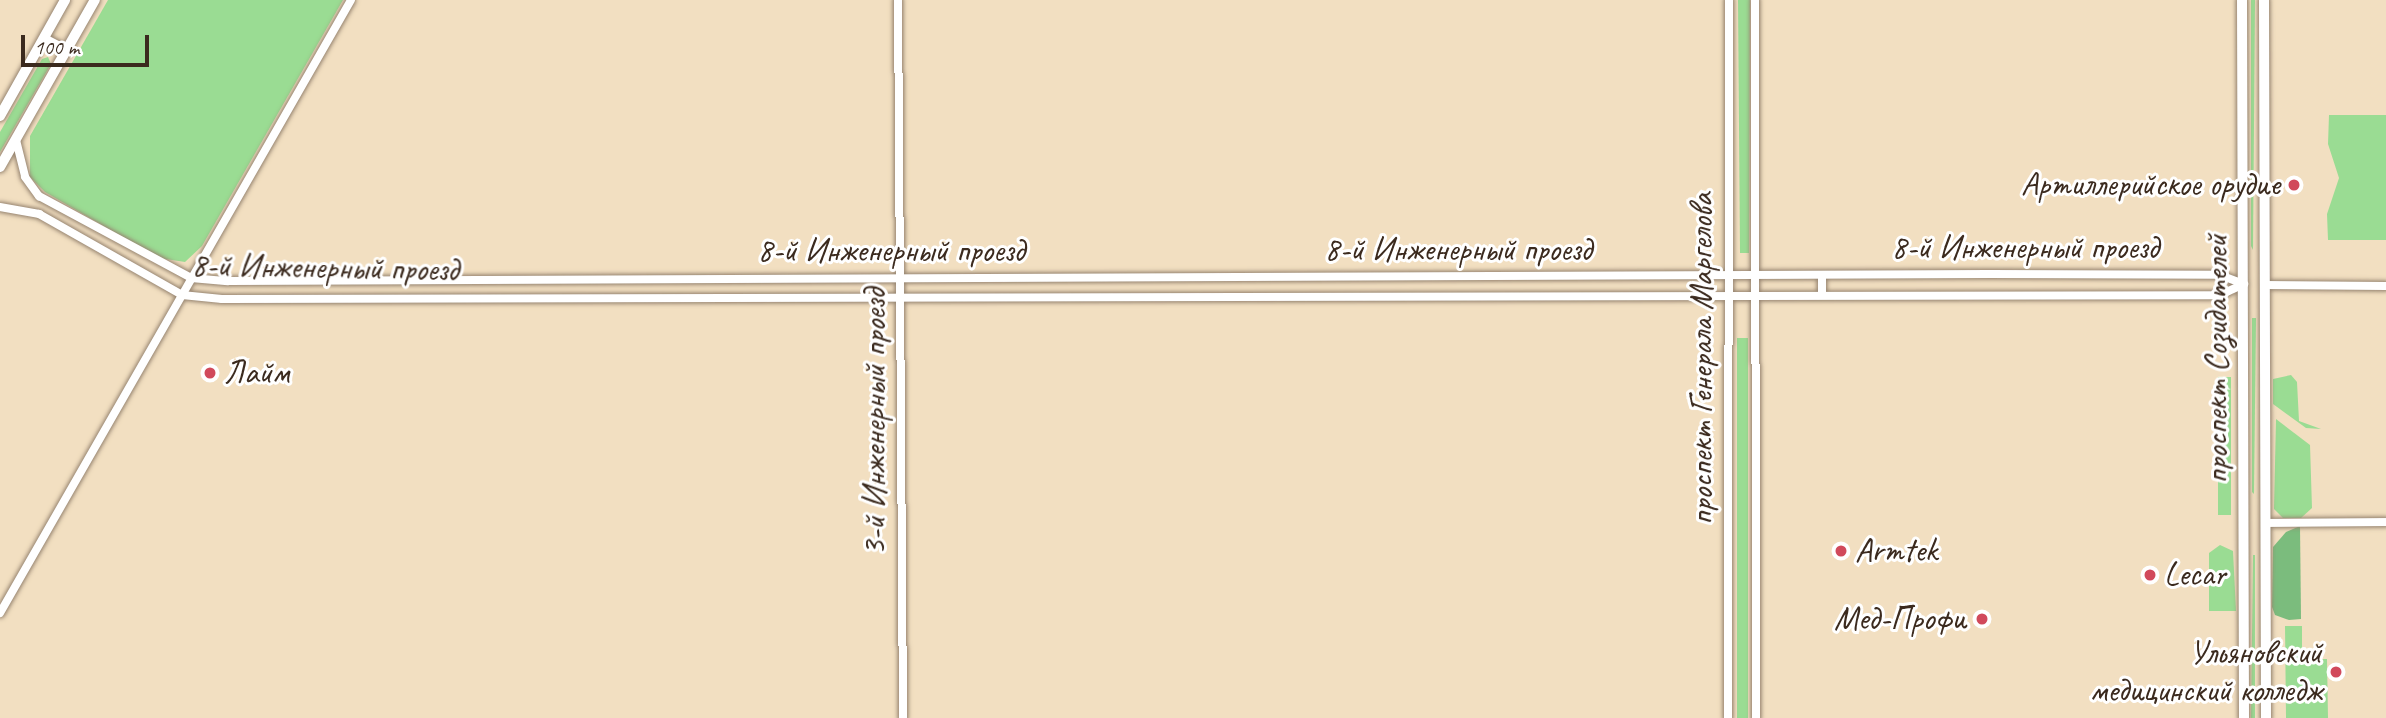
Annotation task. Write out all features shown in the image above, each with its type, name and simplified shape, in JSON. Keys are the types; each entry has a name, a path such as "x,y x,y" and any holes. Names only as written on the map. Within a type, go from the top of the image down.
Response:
{"main road":[{"path":"0,116 65,0"},
{"path":"0,167 95,0"},
{"name":"проспект Созидателей","path":"2242,0 2244,718"},
{"name":"проспект Созидателей","path":"2263,0 2266,718"},
{"path":"44,39 66,50"},
{"path":"2244,284 2264,285"},
{"path":"2244,524 2265,523"}],"street":[{"path":"0,613 351,0"},
{"name":"3-й Инженерный проезд","path":"898,0 903,718"},
{"name":"проспект Генерала Маргелова","path":"1728,718 1729,0"},
{"name":"проспект Генерала Маргелова","path":"1755,0 1756,718"},
{"name":"8-й Инженерный проезд","path":"16,140 25,177 39,196 191,278 2220,275 2244,284"},
{"name":"8-й Инженерный проезд","path":"0,207 39,214 181,295 250,299 901,295 2220,295 2244,284"},
{"path":"1822,275 1822,295"},
{"path":"1050,295 1051,276"},
{"path":"2264,285 2386,286"},
{"path":"2265,523 2386,522"}],"green space":[{"path":"108,0 343,0 202,246 185,262 159,258 45,192 30,177 30,136"},
{"path":"1738,0 1750,0 1749,253 1740,253"},
{"path":"2251,0 2255,0 2253,250 2251,246"},
{"path":"48,57 51,64 0,152 0,132 42,59"},
{"path":"2329,115 2386,115 2386,240 2328,240 2327,214 2339,178 2328,144"},
{"path":"2252,318 2256,318 2254,494 2252,492"},
{"path":"1737,338 1748,338 1748,718 1737,718"},
{"path":"2291,375 2297,382 2299,421 2321,429 2306,428 2273,404 2273,379"},
{"path":"2218,377 2231,377 2231,515 2218,515"},
{"path":"2276,419 2310,445 2312,508 2301,518 2283,518 2274,509"},
{"path":"2300,526 2301,619 2289,620 2275,615 2272,607 2273,547 2286,532"},
{"path":"2220,545 2233,551 2236,611 2209,611 2209,553"},
{"path":"2253,555 2255,718 2251,718"},
{"path":"2285,626 2302,626 2302,659 2327,659 2328,718 2286,718"}],"place":[{"name":"Артиллерийское орудие","path":"2294,185"},
{"name":"Лайм","path":"210,373"},
{"name":"Armtek","path":"1841,551"},
{"name":"Lecar","path":"2150,575"},
{"name":"Мед-Профи","path":"1982,619"},
{"name":"Ульяновский медицинский колледж","path":"2336,672"}]}
